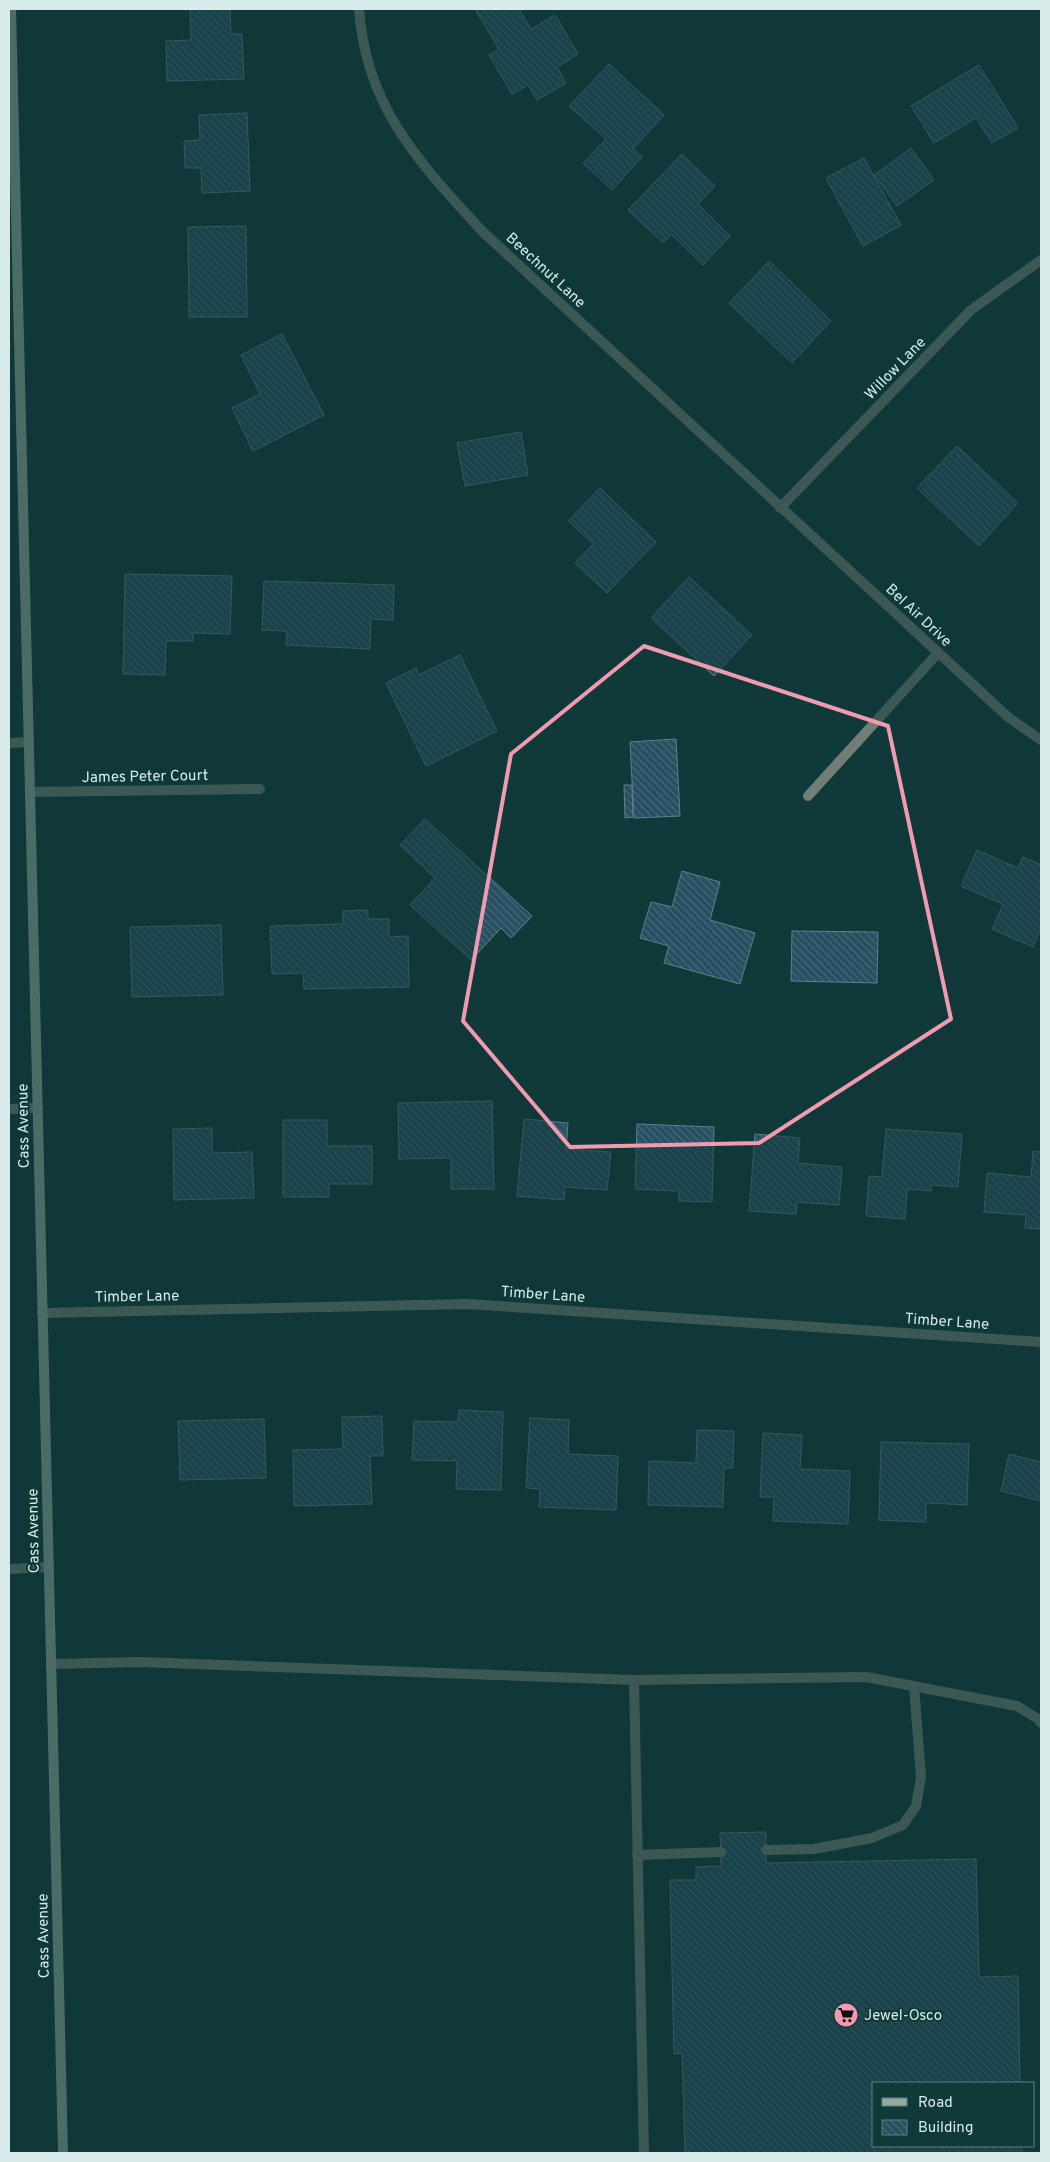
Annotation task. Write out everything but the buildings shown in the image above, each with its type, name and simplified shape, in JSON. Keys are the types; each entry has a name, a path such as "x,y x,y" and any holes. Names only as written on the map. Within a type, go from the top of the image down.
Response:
{"main road":[{"name":"Cass Avenue","path":"11,9 63,2153"}],"street":[{"name":"Beechnut Lane","path":"359,9 366,55 373,79 391,120 426,170 482,231 780,508"},
{"name":"Willow Lane","path":"780,508 970,310 1041,260"},
{"name":"Bel Air Drive","path":"780,508 1008,717 1041,740"},
{"path":"808,796 938,653"},
{"path":"9,743 29,742"},
{"name":"James Peter Court","path":"30,792 260,789"},
{"path":"9,1109 38,1108"},
{"name":"Timber Lane","path":"42,1313 467,1304 1041,1342"},
{"path":"9,1569 49,1568"},
{"path":"51,1664 140,1662 634,1680 866,1677 1017,1706 1038,1719 1041,1723"},
{"path":"634,1680 644,2153"},
{"path":"766,1850 814,1849 872,1838 904,1825 916,1806 921,1777 914,1686"},
{"path":"637,1855 721,1852"}],"highlighted area":[{"path":"644,646 888,726 951,1019 759,1143 570,1147 463,1021 511,754"}],"place":[{"name":"Jewel-Osco","path":"846,2015"}]}
